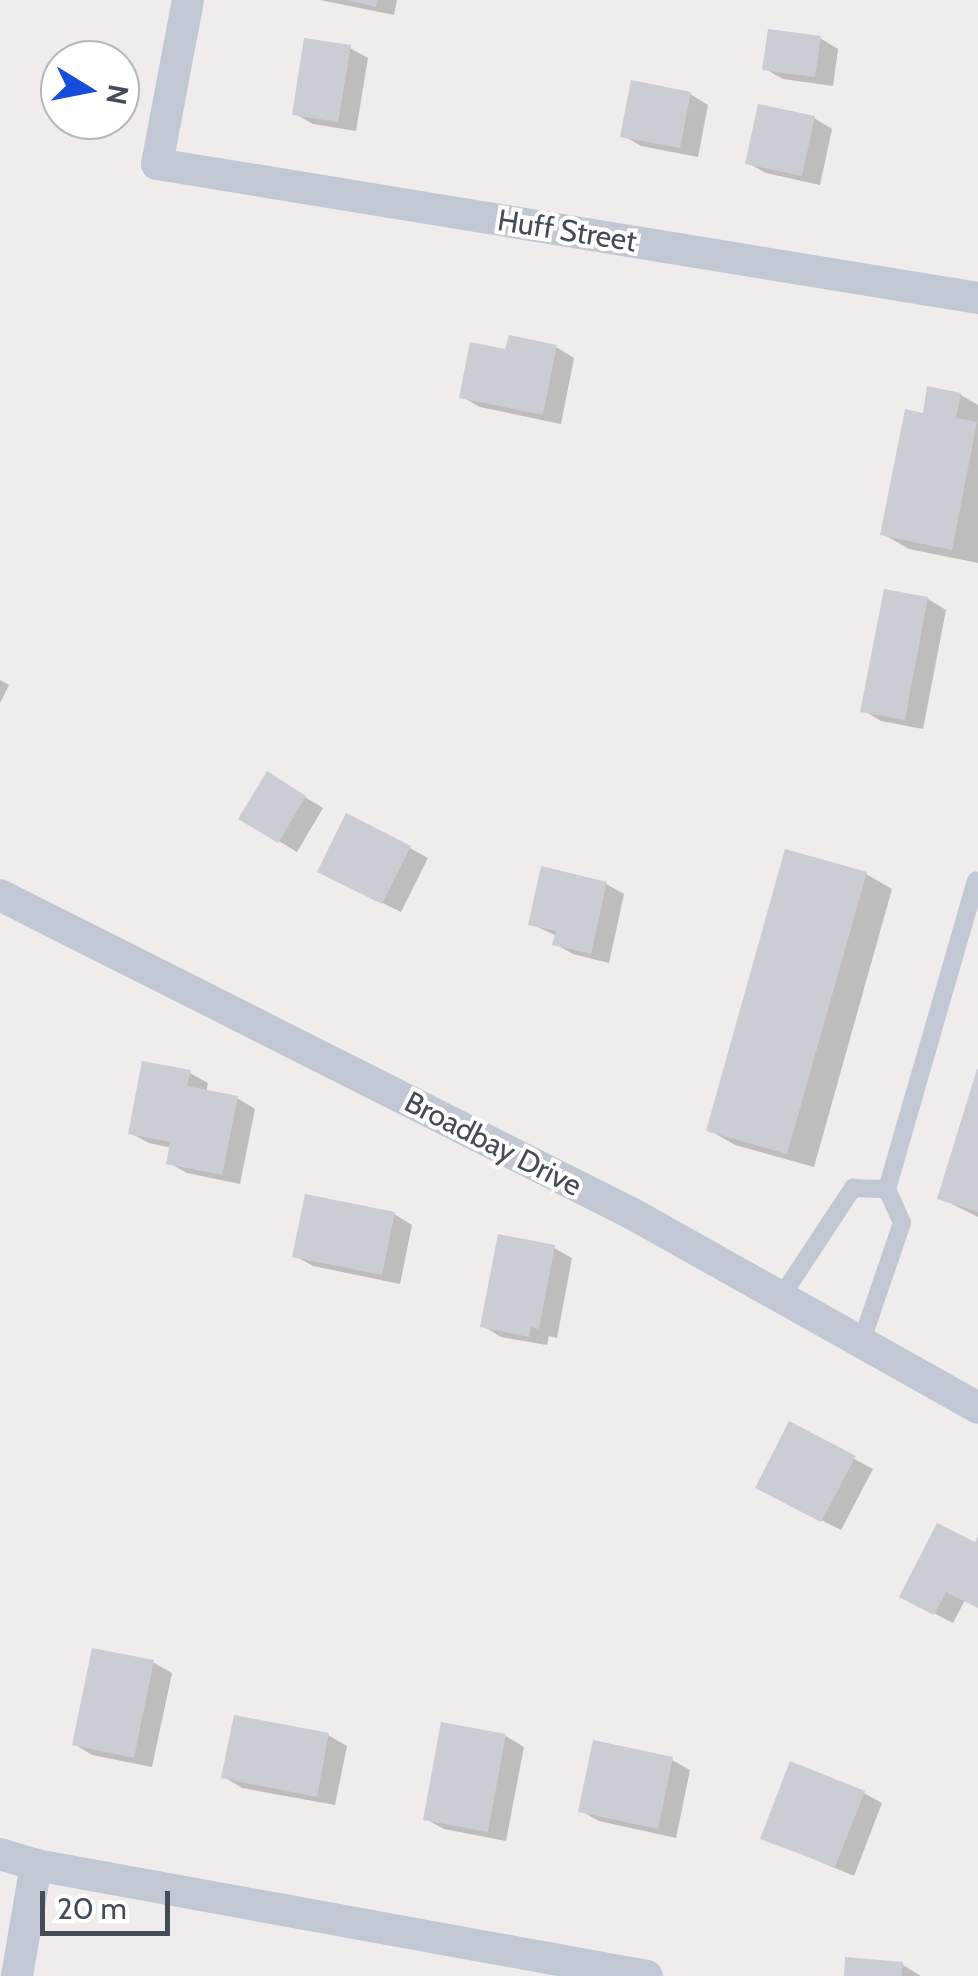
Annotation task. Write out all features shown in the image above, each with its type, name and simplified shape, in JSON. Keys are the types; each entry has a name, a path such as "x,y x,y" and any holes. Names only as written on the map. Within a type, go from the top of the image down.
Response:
{"street":[{"name":"Huff Street","path":"188,0 157,164 978,298"},
{"name":"Broadbay Drive","path":"0,896 631,1213 978,1408"},
{"path":"0,1854 36,1864 647,1976"},
{"path":"17,1976 36,1864"}],"lane":[{"path":"861,1342 902,1223 888,1190 976,881"},
{"path":"780,1297 853,1188 888,1190"}],"building":[{"path":"347,0 377,0 376,7"},
{"path":"768,29 821,36 815,77 762,70"},
{"path":"304,38 351,45 338,122 292,115"},
{"path":"631,80 691,92 680,148 620,137"},
{"path":"758,104 815,116 802,176 745,164"},
{"path":"509,335 557,345 543,415 459,398 470,342 505,349"},
{"path":"927,386 961,393 956,418 977,422 952,550 880,535 905,409 923,413"},
{"path":"884,589 928,597 905,720 860,712"},
{"path":"267,771 306,796 278,843 238,819"},
{"path":"346,813 411,846 382,904 317,872"},
{"path":"785,849 867,872 787,1154 706,1131"},
{"path":"541,866 607,882 591,954 552,945 556,931 528,925"},
{"path":"142,1061 191,1070 187,1086 238,1096 222,1175 166,1164 170,1142 128,1134"},
{"path":"978,1069 978,1212 937,1199"},
{"path":"305,1194 395,1212 382,1275 292,1257"},
{"path":"498,1234 555,1245 539,1329 531,1327 529,1337 480,1327"},
{"path":"789,1421 856,1456 821,1522 755,1488"},
{"path":"937,1523 975,1542 978,1535 978,1608 946,1592 934,1615 899,1597"},
{"path":"92,1648 154,1660 134,1758 72,1745"},
{"path":"234,1715 329,1733 317,1797 221,1778"},
{"path":"441,1722 506,1734 488,1832 423,1820"},
{"path":"593,1740 673,1757 658,1829 578,1812"},
{"path":"790,1761 865,1791 835,1867 760,1839"},
{"path":"845,1957 903,1962 902,1976 844,1976"}]}
